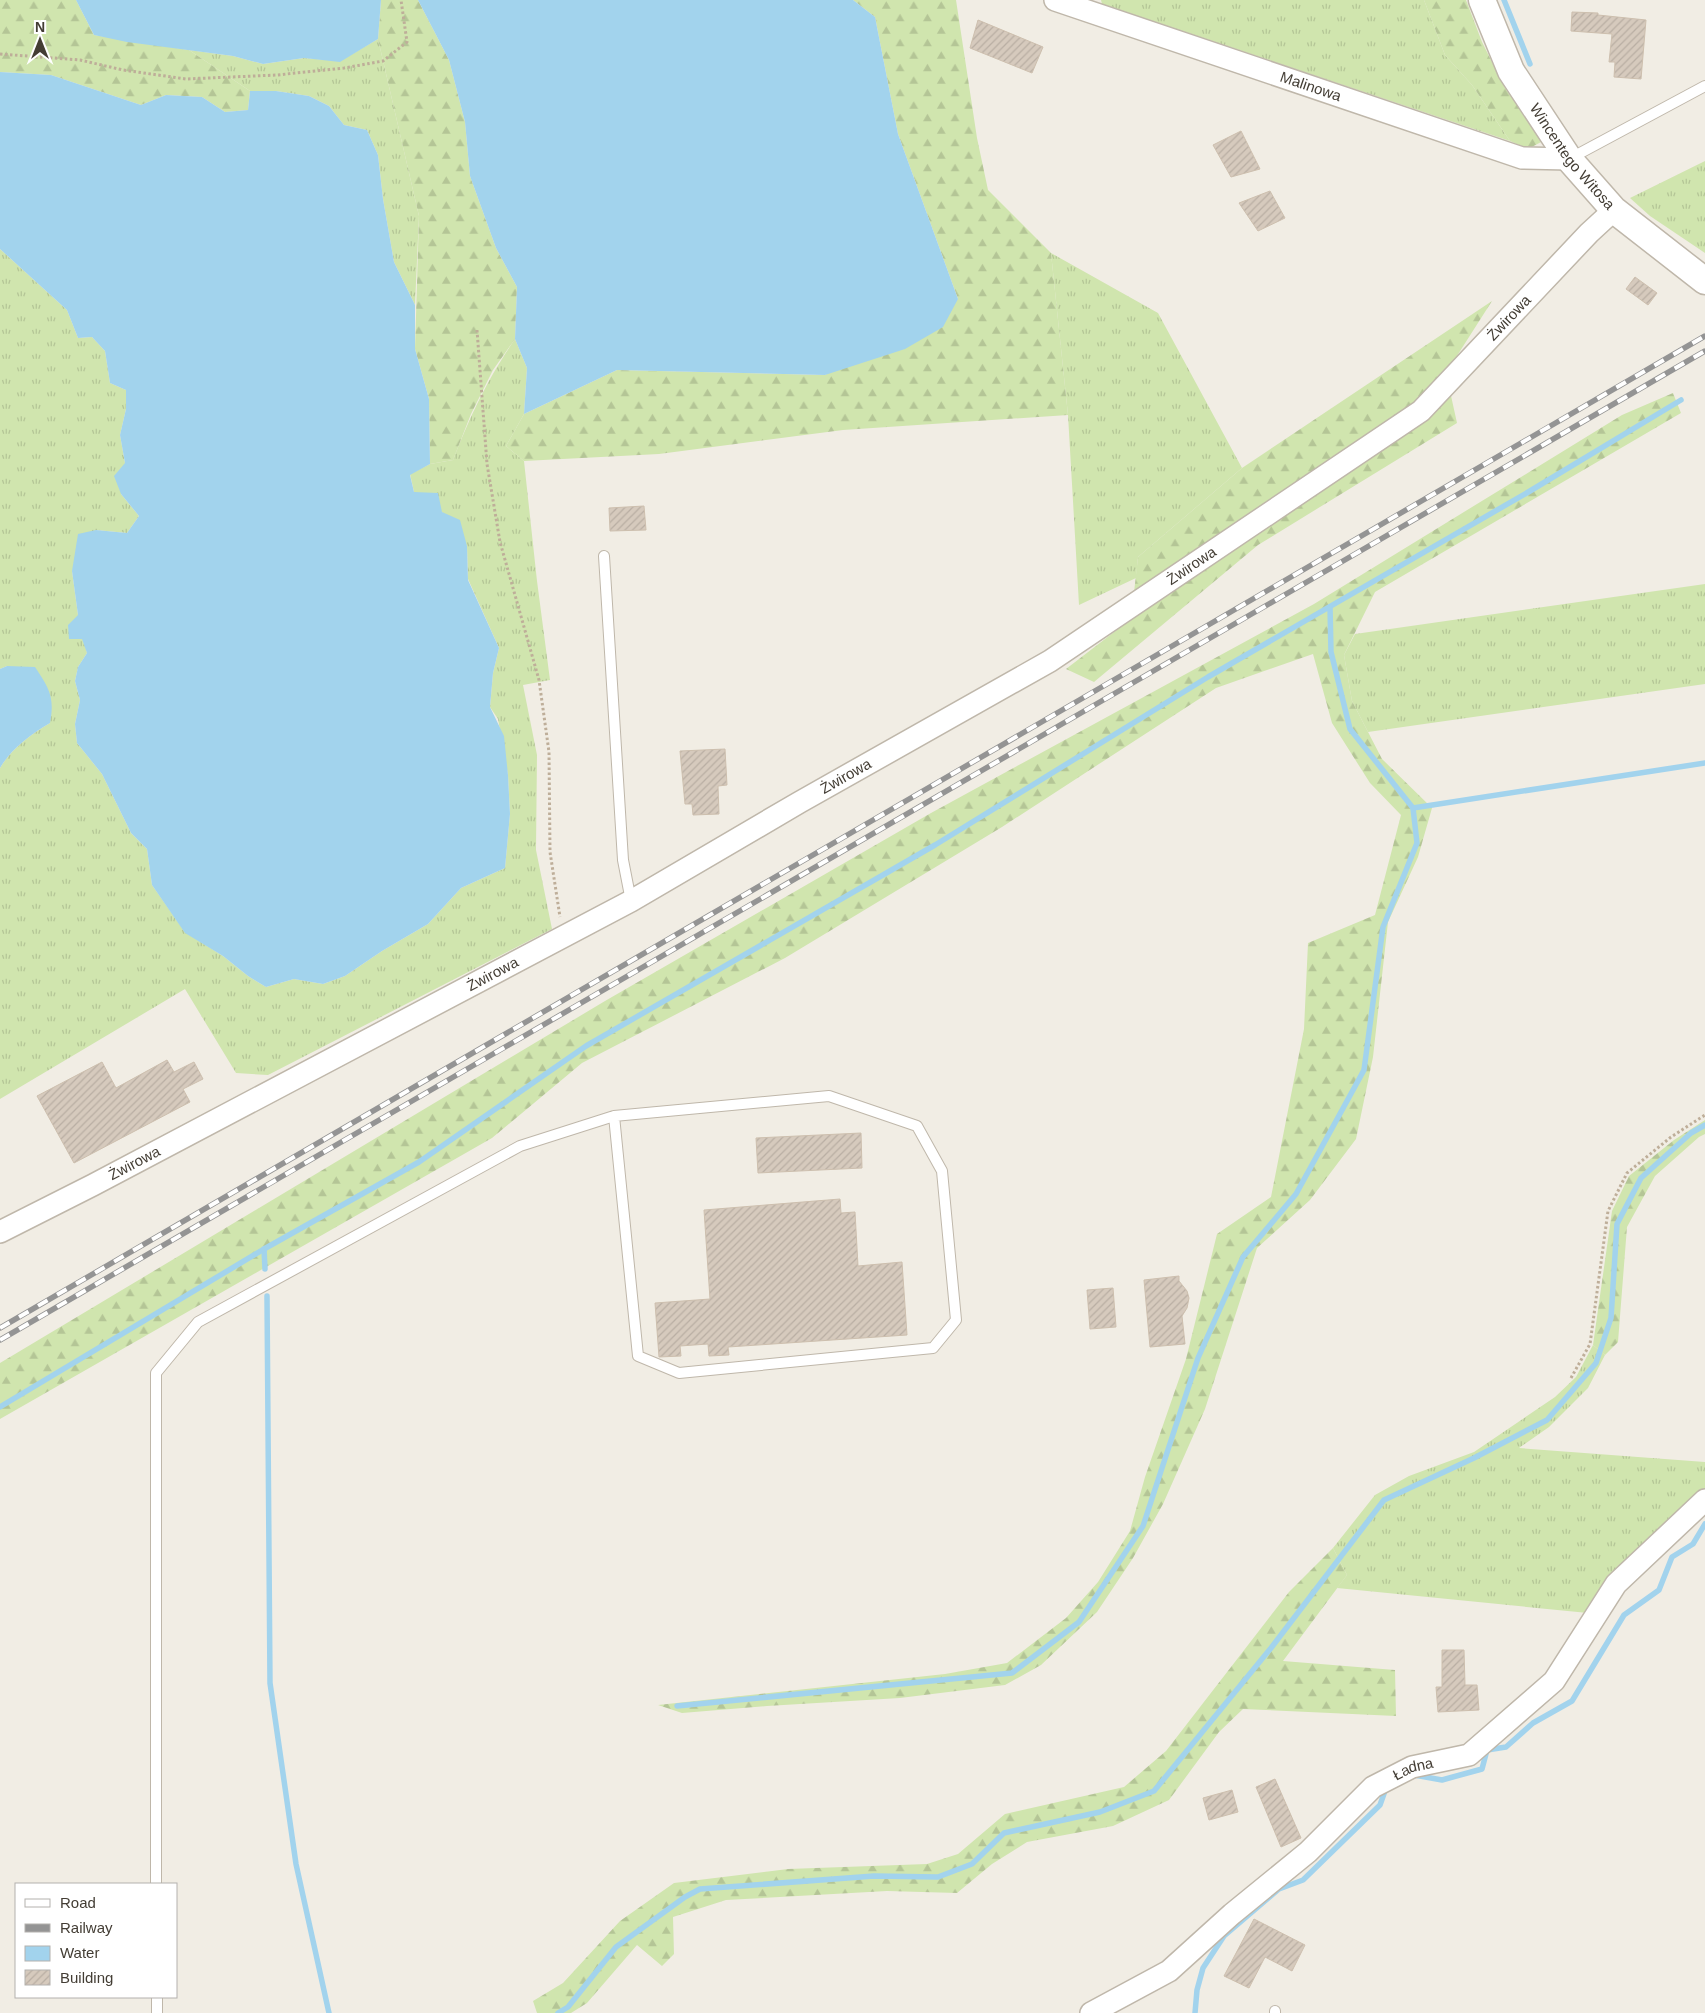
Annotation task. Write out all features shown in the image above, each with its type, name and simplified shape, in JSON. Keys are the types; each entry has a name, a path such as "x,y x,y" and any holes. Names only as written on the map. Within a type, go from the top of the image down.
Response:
{"street":[{"name":"Malinowa","path":"1055,0 1522,158 1569,159"},
{"name":"Wincentego Witosa","path":"1482,0 1511,71 1569,159 1614,210 1705,281"},
{"name":"Żwirowa","path":"0,1232 93,1185 631,901 800,802 1050,661 1421,411 1582,240 1614,210"},
{"name":"Ładna","path":"1091,2013 1170,1971 1232,1914 1308,1852 1374,1787 1412,1766 1469,1755 1554,1681 1616,1584 1705,1500"}],"lane":[{"path":"1569,159 1705,86"},
{"path":"604,556 623,860 631,901"},
{"path":"156,1883 156,1373 198,1322 520,1146 614,1116 829,1096 917,1126 942,1171 956,1320 933,1348 679,1373 638,1356 614,1116"},
{"path":"157,1998 157,2013"}],"path":[{"path":"0,54 80,60 123,70 186,79 277,75 344,68 383,61 407,42 401,0"},
{"path":"478,330 487,464 500,542 541,689 549,752 550,852 563,937"},
{"path":"1571,1378 1590,1344 1608,1210 1626,1174 1671,1137 1705,1114"}],"green space":[{"path":"0,0 76,0 94,35 189,50 250,91 248,110 225,112 202,97 166,95 141,105 51,75 0,72"},
{"path":"381,0 418,0 449,60 465,122 470,176 496,248 517,287 515,339 493,370 471,414 453,460 430,464 429,399 415,349 419,216 378,39"},
{"path":"853,0 956,0 977,138 988,190 1051,253 1068,415 843,430 659,454 524,461 506,446 524,414 617,370 825,375 958,299 898,134 875,17"},
{"path":"1101,0 1424,0 1445,55 1472,85 1510,141 1102,4"},
{"path":"1424,0 1466,0 1482,42 1505,88 1543,141 1528,149 1510,141 1472,85 1445,55"},
{"path":"378,39 419,216 415,305 394,262 383,199 378,155 367,130 344,125 329,106 309,96 276,91 250,91 189,50 233,56 263,64 304,58 340,61"},
{"path":"1705,161 1705,253 1650,216 1630,198"},
{"path":"0,249 67,310 78,338 92,337 105,351 110,383 126,390 126,409 120,435 125,463 121,494 139,516 127,533 96,530 72,571 78,615 87,653 78,667 75,681 80,700 75,724 77,743 102,774 131,833 147,849 152,885 185,932 266,987 294,979 323,984 345,976 382,951 428,924 461,888 505,868 510,814 508,775 498,719 490,707 493,673 499,648 468,579 467,546 442,512 414,492 410,474 430,464 453,460 480,398 515,339 527,368 524,414 506,446 524,461 550,680 523,685 537,755 536,850 552,929 268,1075 236,1073 185,989 0,1099 0,768 22,742 50,723 7,666 0,669"},
{"path":"1051,253 1158,313 1242,468 1138,557 1136,578 1079,605 1068,415"},
{"path":"1492,301 1446,373 1457,423 1258,545 1094,682 1066,669 1131,619 1138,557 1242,468"},
{"path":"1673,393 1681,413 1375,592 1344,655 1352,701 1382,759 1432,808 1418,857 1388,922 1373,1057 1356,1139 1310,1200 1257,1248 1205,1409 1163,1504 1133,1558 1097,1612 1041,1665 1005,1685 900,1698 682,1713 658,1705 945,1674 1007,1663 1066,1618 1098,1582 1130,1531 1145,1477 1186,1359 1217,1234 1271,1197 1304,1029 1308,943 1375,915 1401,815 1370,783 1332,723 1313,654 1216,688 1002,827 785,958 582,1063 492,1138 0,1419 0,1363 605,1001 931,813 1314,604 1622,415"},
{"path":"1705,584 1705,684 1368,732 1352,701 1344,655 1355,634"},
{"path":"1705,1120 1705,1134 1699,1137 1655,1176 1627,1227 1618,1342 1605,1355 1593,1345 1612,1211 1629,1176 1674,1140"},
{"path":"1593,1345 1605,1355 1588,1388 1549,1427 1519,1448 1705,1462 1705,1488 1588,1613 1337,1588 1347,1575 1333,1548 1375,1495 1409,1476 1474,1452 1555,1397 1576,1377"},
{"path":"1333,1548 1347,1575 1283,1661 1395,1670 1396,1716 1243,1709 1219,1732 1169,1800 1113,1826 1027,1842 992,1864 957,1893 887,1891 726,1900 673,1917 674,1954 662,1966 637,1945 587,2003 571,2013 537,2013 533,2001 563,1983 620,1921 674,1883 788,1869 927,1864 958,1854 1005,1814 1124,1787 1166,1751 1289,1592"}],"water":[{"path":"76,0 381,0 378,39 340,62 304,58 263,64 233,56 127,42 94,35"},
{"path":"418,0 853,0 875,17 898,134 958,299 943,327 905,349 825,375 617,370 524,414 527,368 515,339 517,287 496,248 470,176 465,122 449,60"},
{"path":"0,72 51,75 141,105 166,95 202,97 225,112 248,110 250,91 276,91 309,96 329,106 344,125 367,130 378,155 383,199 394,262 415,305 415,349 429,399 430,464 410,475 414,492 438,493 442,512 460,520 467,546 468,580 499,648 493,673 490,707 504,736 510,814 505,868 461,888 428,924 382,951 345,976 323,984 294,979 266,987 248,976 223,956 185,933 152,885 147,849 131,833 102,774 77,743 75,724 80,700 75,681 78,667 87,653 82,639 69,639 68,625 78,615 72,571 78,534 96,530 127,533 139,516 121,494 114,476 125,463 120,435 126,409 126,390 110,383 105,351 92,337 78,338 67,310 0,249"},
{"path":"7,666 35,667 50,693 52,706 50,723 22,742 0,768 0,669"}],"building":[{"path":"1572,12 1598,13 1598,15 1646,20 1641,79 1614,77 1615,62 1609,62 1612,34 1571,31"},
{"path":"978,20 1043,47 1032,73 970,48"},
{"path":"1241,131 1260,169 1231,177 1213,145"},
{"path":"1270,191 1285,218 1258,231 1239,203"},
{"path":"1635,277 1657,293 1648,305 1626,289"},
{"path":"644,506 646,530 610,531 609,508"},
{"path":"725,749 727,785 718,786 719,814 693,815 692,804 685,804 680,751"},
{"path":"167,1060 174,1072 194,1062 203,1079 183,1089 190,1102 74,1163 37,1096 102,1062 116,1088"},
{"path":"861,1133 862,1168 758,1173 756,1138"},
{"path":"840,1199 841,1213 855,1212 858,1266 902,1262 907,1335 728,1347 729,1355 709,1356 708,1344 680,1346 681,1356 659,1357 655,1303 710,1299 704,1210"},
{"path":"1179,1276 1179,1281 1187,1291 1189,1298 1187,1308 1182,1316 1185,1344 1150,1347 1144,1280"},
{"path":"1113,1288 1116,1327 1090,1329 1087,1290"},
{"path":"1442,1650 1464,1650 1465,1685 1477,1685 1479,1710 1438,1712 1436,1687 1442,1687"},
{"path":"1275,1779 1301,1838 1281,1847 1256,1787"},
{"path":"1232,1790 1238,1812 1209,1820 1203,1798"},
{"path":"1254,1919 1305,1945 1292,1971 1265,1957 1249,1988 1224,1976"}],"waterway":[{"path":"1504,0 1530,64"},
{"path":"0,1407 264,1249 419,1162 586,1046 935,845 1208,677 1530,491 1681,400"},
{"path":"677,1706 1012,1673 1079,1622 1143,1526 1198,1358 1243,1257 1296,1194 1364,1070 1383,927 1417,843 1413,808 1350,729 1331,652 1330,607"},
{"path":"1413,808 1705,763"},
{"path":"558,2013 568,2007 616,1947 685,1897 700,1889 874,1876 938,1877 972,1864 1004,1833 1100,1812 1154,1791 1271,1648 1384,1500 1474,1458 1547,1420 1596,1363 1611,1318 1617,1224 1641,1178 1691,1133 1705,1125"},
{"path":"264,1249 265,1269"},
{"path":"267,1296 270,1683 296,1864 329,2013"},
{"path":"1414,1775 1442,1780 1482,1769 1487,1750 1506,1747 1533,1723 1572,1701 1624,1615 1659,1590 1672,1557 1693,1544 1705,1524"},
{"path":"1195,2013 1197,1990 1203,1968 1224,1936 1279,1889 1303,1880 1380,1805 1386,1788"}],"railway":[{"path":"0,1328 1705,336"},
{"path":"0,1340 1705,351"}]}
